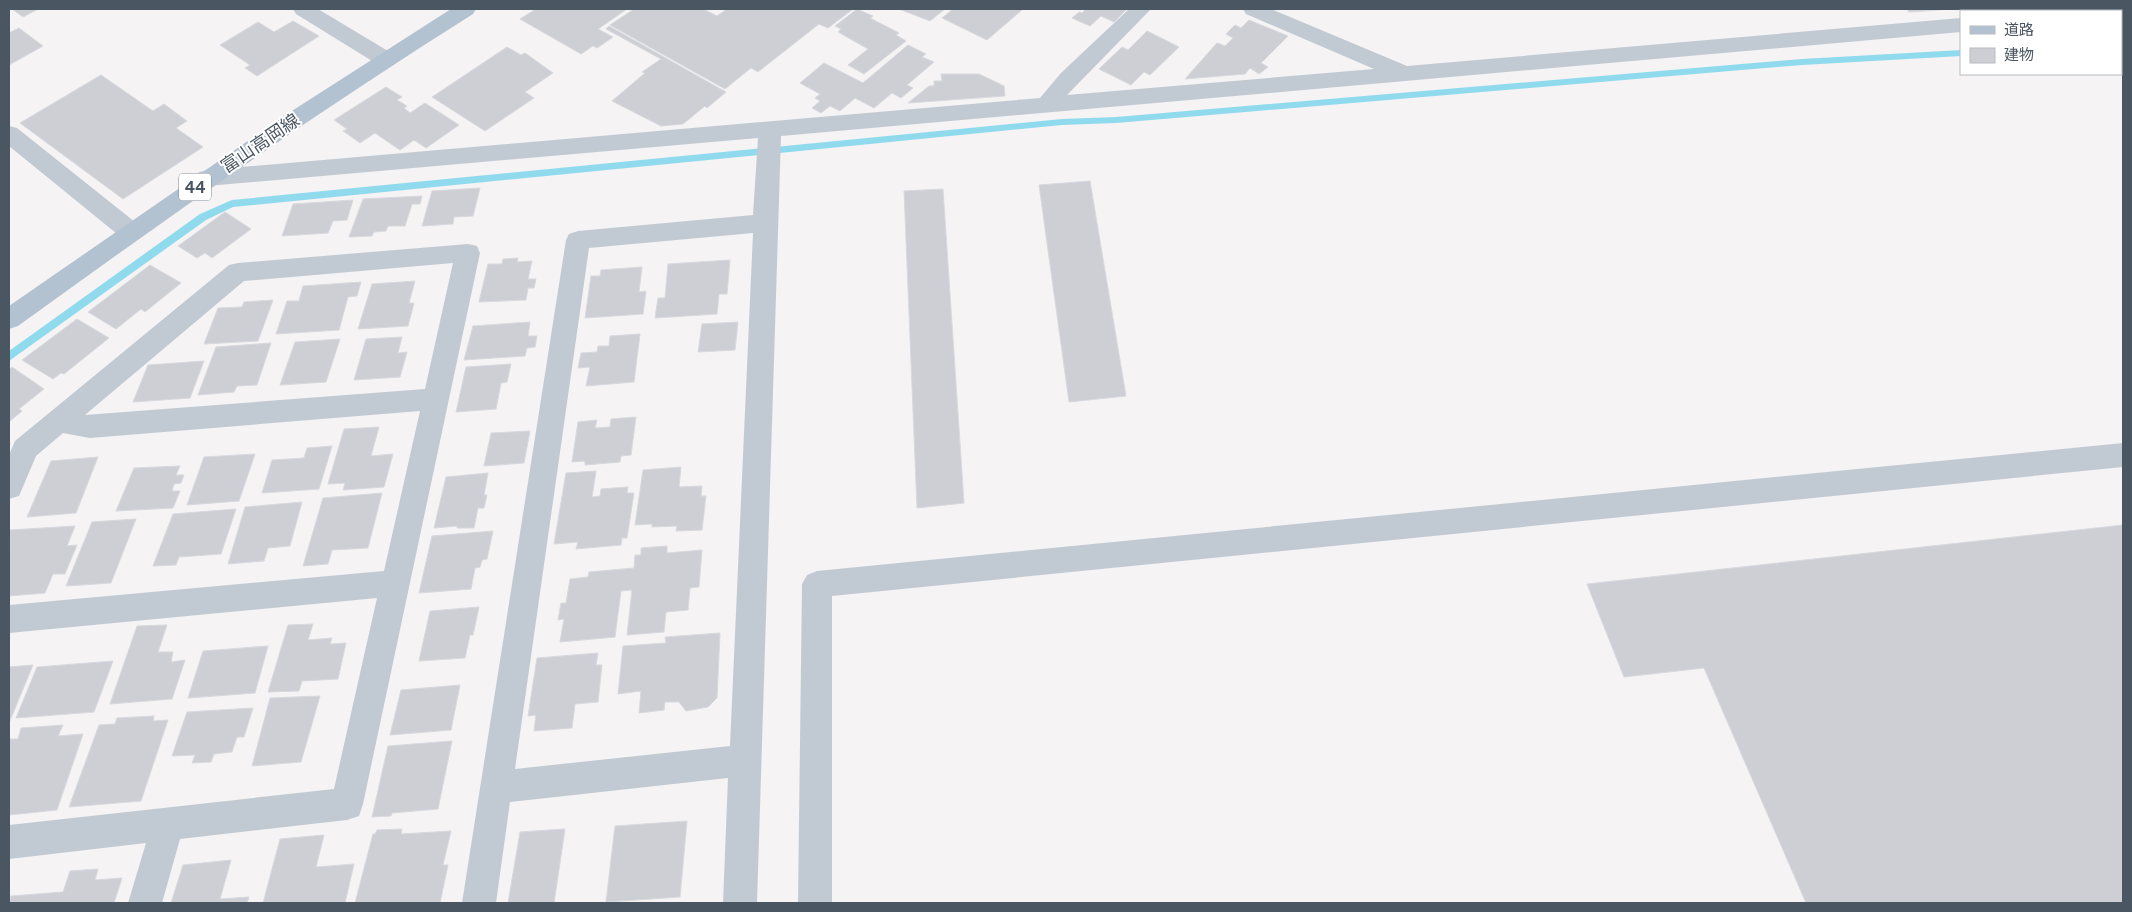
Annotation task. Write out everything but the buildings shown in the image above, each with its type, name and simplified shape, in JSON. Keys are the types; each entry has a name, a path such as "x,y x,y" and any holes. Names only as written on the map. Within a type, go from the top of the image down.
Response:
{"main road":[{"name":"富山高岡線","path":"9,319 207,178 385,59 466,9"}],"street":[{"path":"302,9 385,59"},
{"path":"1046,105 1069,78 1141,9"},
{"path":"1253,9 1405,74"},
{"path":"207,178 1960,25"},
{"path":"740,903 770,129"},
{"path":"9,134 131,232"},
{"path":"479,903 578,240 765,223"},
{"path":"9,487 25,449 238,272 468,253 347,804 9,842"},
{"path":"58,421 90,427 435,399"},
{"path":"815,903 817,584 2123,455"},
{"path":"9,619 394,583"},
{"path":"496,787 745,760"},
{"path":"145,903 168,824"}],"waterway":[{"path":"9,357 203,217 232,204 1062,122 1116,120 1802,62 1960,53"}]}
